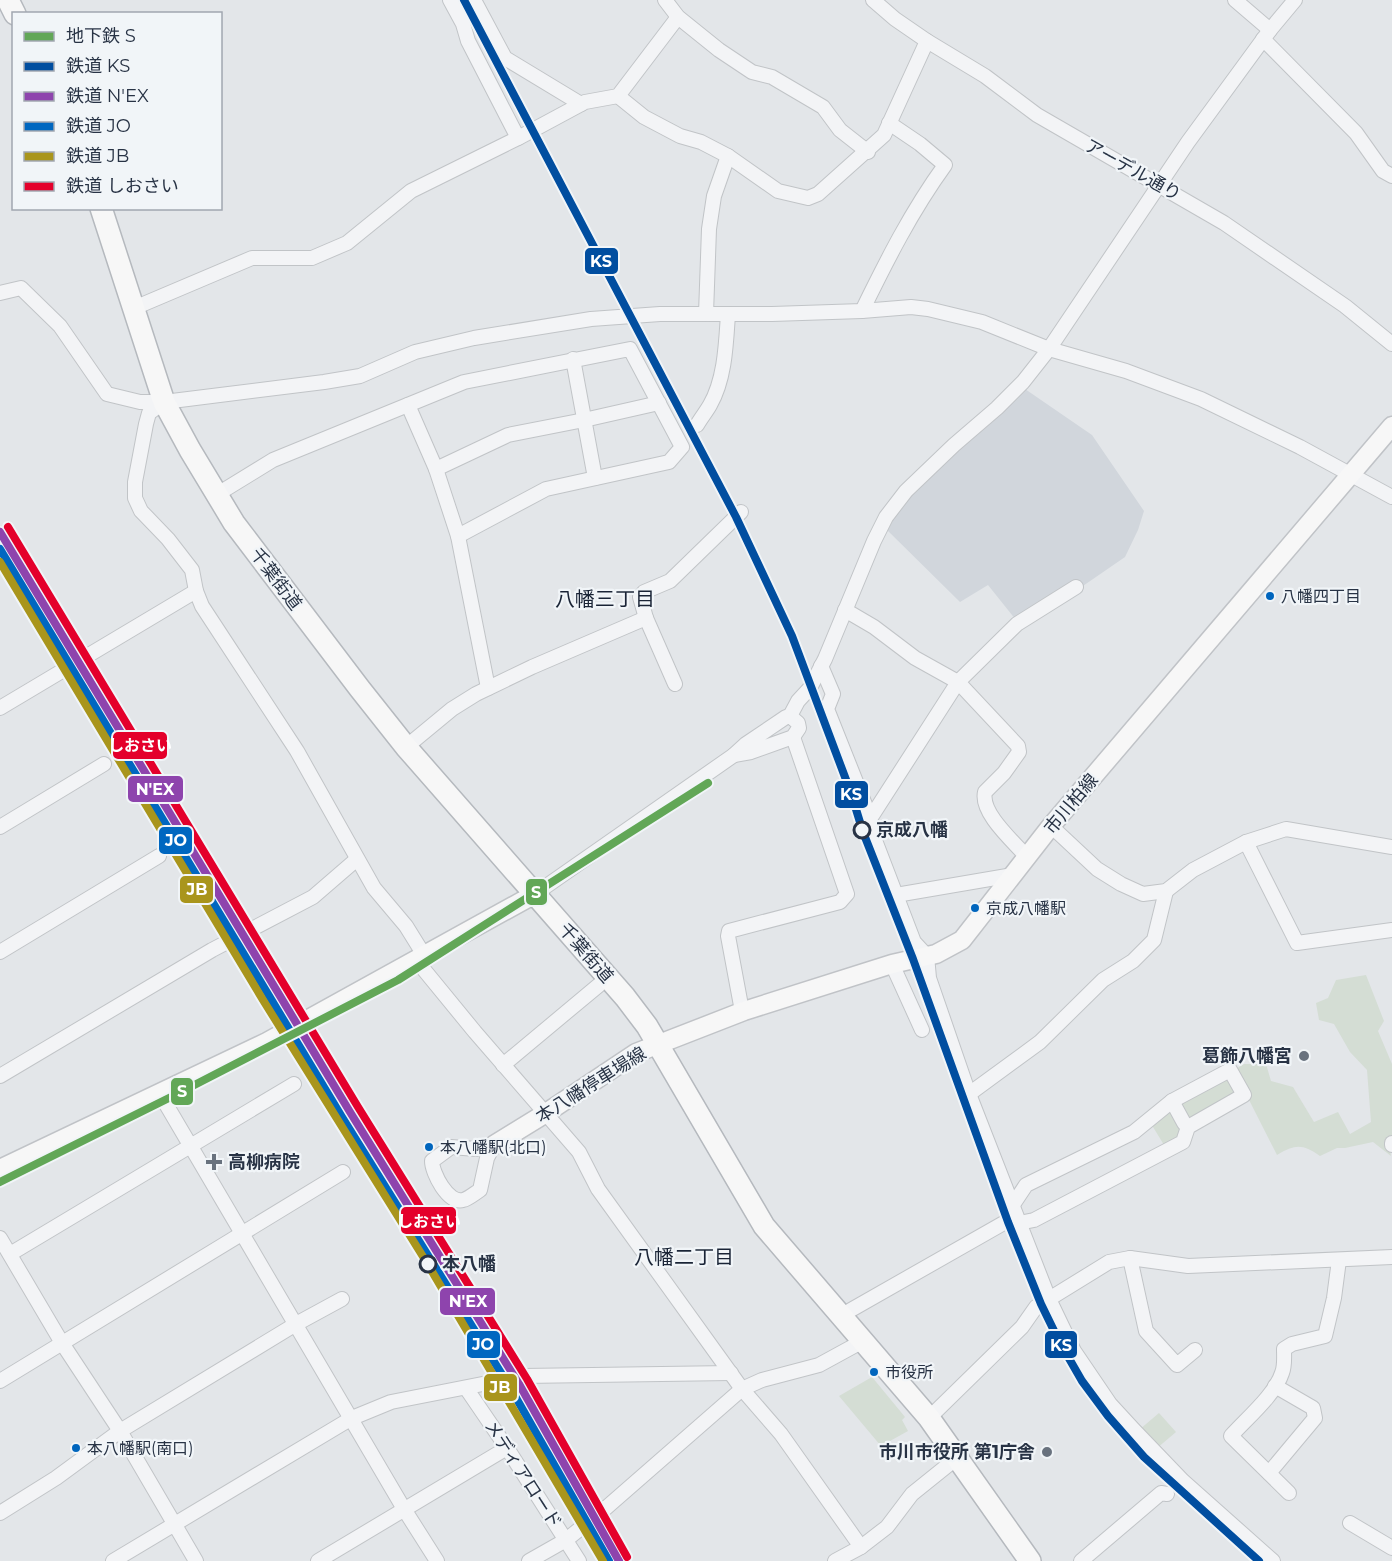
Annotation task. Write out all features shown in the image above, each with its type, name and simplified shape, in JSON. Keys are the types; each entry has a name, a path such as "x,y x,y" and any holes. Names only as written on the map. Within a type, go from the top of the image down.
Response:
{"highway":[{"name":"千葉街道","path":"102,210 164,402 234,523 406,747 619,991 657,1044 764,1226 929,1418 1030,1561"}],"main road":[{"name":"市川柏線","path":"657,1044 742,1011 892,964 927,956 962,940 1051,826 1392,426"},
{"path":"0,1169 267,1042 535,894"},
{"name":"本八幡停車場線","path":"495,1144 636,1053 657,1044"}],"street":[{"path":"450,0 463,24 468,41 518,138"},
{"path":"474,0 504,58 581,104"},
{"path":"665,0 678,17 719,50 752,72 772,77 823,107 840,130 868,152"},
{"name":"アーデル通り","path":"873,0 895,19 985,76 1037,115 1224,223 1345,306 1392,344"},
{"path":"1235,0 1356,133 1383,171 1392,176"},
{"path":"535,894 734,755 746,744 790,716 798,701 810,688 821,666 886,517 906,491 1023,382 1049,349 1159,184 1266,34 1295,0"},
{"path":"134,308 252,258 312,258 347,243 411,191 581,104 618,96 678,17"},
{"path":"618,96 644,117 680,136 701,142 728,156 778,191 808,198 818,194 868,152 884,135 927,41"},
{"path":"862,311 920,199 945,165 920,144 888,123"},
{"path":"706,314 709,229 714,196 728,156"},
{"path":"0,293 21,288 60,326 107,394 140,402 164,402 360,376 415,352 474,338 591,319 660,314 862,311 911,307 928,309 982,322 1049,349 1126,371 1201,399 1300,447 1392,497"},
{"path":"697,424 717,391 726,345 728,314"},
{"path":"216,495 273,460 464,382 630,349 682,447 669,462 546,489 458,536"},
{"path":"573,359 595,478"},
{"path":"164,402 149,413 146,424 135,482 135,498 141,511 168,539 192,570 202,606 297,751 374,888 406,926 420,957 503,1065 579,1152 598,1189 742,1389 781,1434 861,1547"},
{"path":"436,469 508,435 659,403"},
{"path":"408,405 436,469 458,536 488,688"},
{"path":"675,684 646,618 640,597 644,592 670,582 741,512"},
{"path":"1076,587 1017,624 958,682 868,822 915,942 927,956 929,978 969,1094 1049,1299 1074,1351 1110,1404 1183,1481 1273,1561"},
{"path":"0,708 196,591"},
{"path":"845,610 874,627 915,658 958,682 1018,746 1019,752 983,797 989,814 1027,857"},
{"path":"406,747 452,709 488,688 646,618"},
{"path":"821,666 833,694 827,709 870,817"},
{"path":"734,755 794,738 799,728 798,723 790,716"},
{"path":"742,1011 729,931 840,902 848,894 794,738"},
{"path":"0,827 104,764"},
{"path":"1051,826 1096,869 1143,894 1166,891 1193,870 1246,842 1286,829 1392,847"},
{"path":"1246,842 1297,943 1392,930"},
{"path":"0,952 159,856"},
{"path":"0,1076 212,950 313,897 357,860"},
{"path":"896,895 1013,875"},
{"path":"969,1094 1040,1042 1103,980 1133,961 1154,940 1166,891"},
{"path":"892,964 922,1030"},
{"path":"503,1065 599,985"},
{"path":"842,1315 1016,1215 1026,1185 1134,1132 1172,1101 1230,1070 1244,1095 1188,1127 1183,1142 1034,1220 1016,1215"},
{"path":"10,1254 294,1084"},
{"path":"160,1094 404,1509 437,1561"},
{"path":"1172,1101 1188,1127"},
{"path":"495,1144 487,1158 480,1190 463,1200 449,1197 432,1169 432,1161 451,1147 476,1149 495,1144"},
{"path":"0,1380 344,1172"},
{"path":"0,1238 62,1343 120,1431 196,1561"},
{"path":"929,1418 1022,1327 1033,1309 1109,1262 1130,1258 1188,1266 1392,1257"},
{"path":"1130,1258 1146,1331 1177,1365 1195,1350"},
{"path":"1289,1493 1231,1436 1275,1386 1284,1370 1284,1350 1292,1344 1325,1336 1334,1298 1339,1260"},
{"path":"0,1513 56,1478 120,1431 296,1324 342,1299"},
{"path":"529,1561 566,1539 607,1507 742,1389 762,1380 819,1365 863,1341"},
{"path":"113,1561 352,1418 391,1402 523,1376 731,1373"},
{"path":"1269,1473 1315,1418 1314,1408 1275,1386"},
{"name":"メディアロード","path":"466,1388 579,1561"},
{"path":"318,1561 507,1448"},
{"path":"835,1561 861,1547 887,1527 912,1494 958,1457"},
{"path":"1081,1561 1161,1493 1167,1494"},
{"path":"1350,1523 1392,1548"}],"shaded area":[{"path":"1025,389 1092,435 1144,511 1125,557 1080,588 1016,620 988,585 960,602 886,529 915,489"},
{"path":"1366,975 1384,1021 1378,1031 1392,1064 1392,1138 1388,1139 1391,1156 1373,1142 1337,1148 1320,1156 1299,1147 1277,1155 1245,1092 1188,1136 1164,1145 1150,1122 1244,1064 1266,1064 1271,1081 1293,1087 1314,1122 1338,1112 1350,1134 1371,1122 1367,1070 1350,1052 1334,1024 1319,1020 1316,1003 1328,998 1336,980"},
{"path":"872,1377 905,1417 902,1420 908,1431 881,1446 839,1396"},
{"path":"1159,1413 1176,1432 1156,1449 1139,1430"}],"metro line":[{"name":"S","path":"0,1182 398,980 708,783"}],"rail line":[{"name":"KS","path":"464,0 736,517 792,636 851,793 863,832 913,959 1008,1222 1041,1304 1059,1341 1082,1381 1108,1416 1144,1457 1259,1561"},
{"name":"しおさい","path":"8,527 358,1107 527,1379 627,1557"},
{"name":"N'EX","path":"0,532 350,1112 519,1384 619,1561"},
{"name":"JO","path":"0,549 342,1117 511,1389 609,1561"},
{"name":"JB","path":"0,562 263,1000 427,1263 603,1561"}],"place":[{"name":"八幡四丁目","path":"1270,596"},
{"name":"京成八幡","path":"862,830"},
{"name":"京成八幡駅","path":"975,908"},
{"name":"葛飾八幡宮","path":"1304,1056"},
{"name":"本八幡駅(北口)","path":"429,1147"},
{"name":"高柳病院","path":"214,1162"},
{"name":"本八幡","path":"428,1264"},
{"name":"市役所","path":"874,1372"},
{"name":"本八幡駅(南口)","path":"76,1448"},
{"name":"市川市役所 第1庁舎","path":"1047,1452"}],"district":[{"name":"八幡三丁目","path":"605,599"},
{"name":"八幡二丁目","path":"684,1257"}]}
